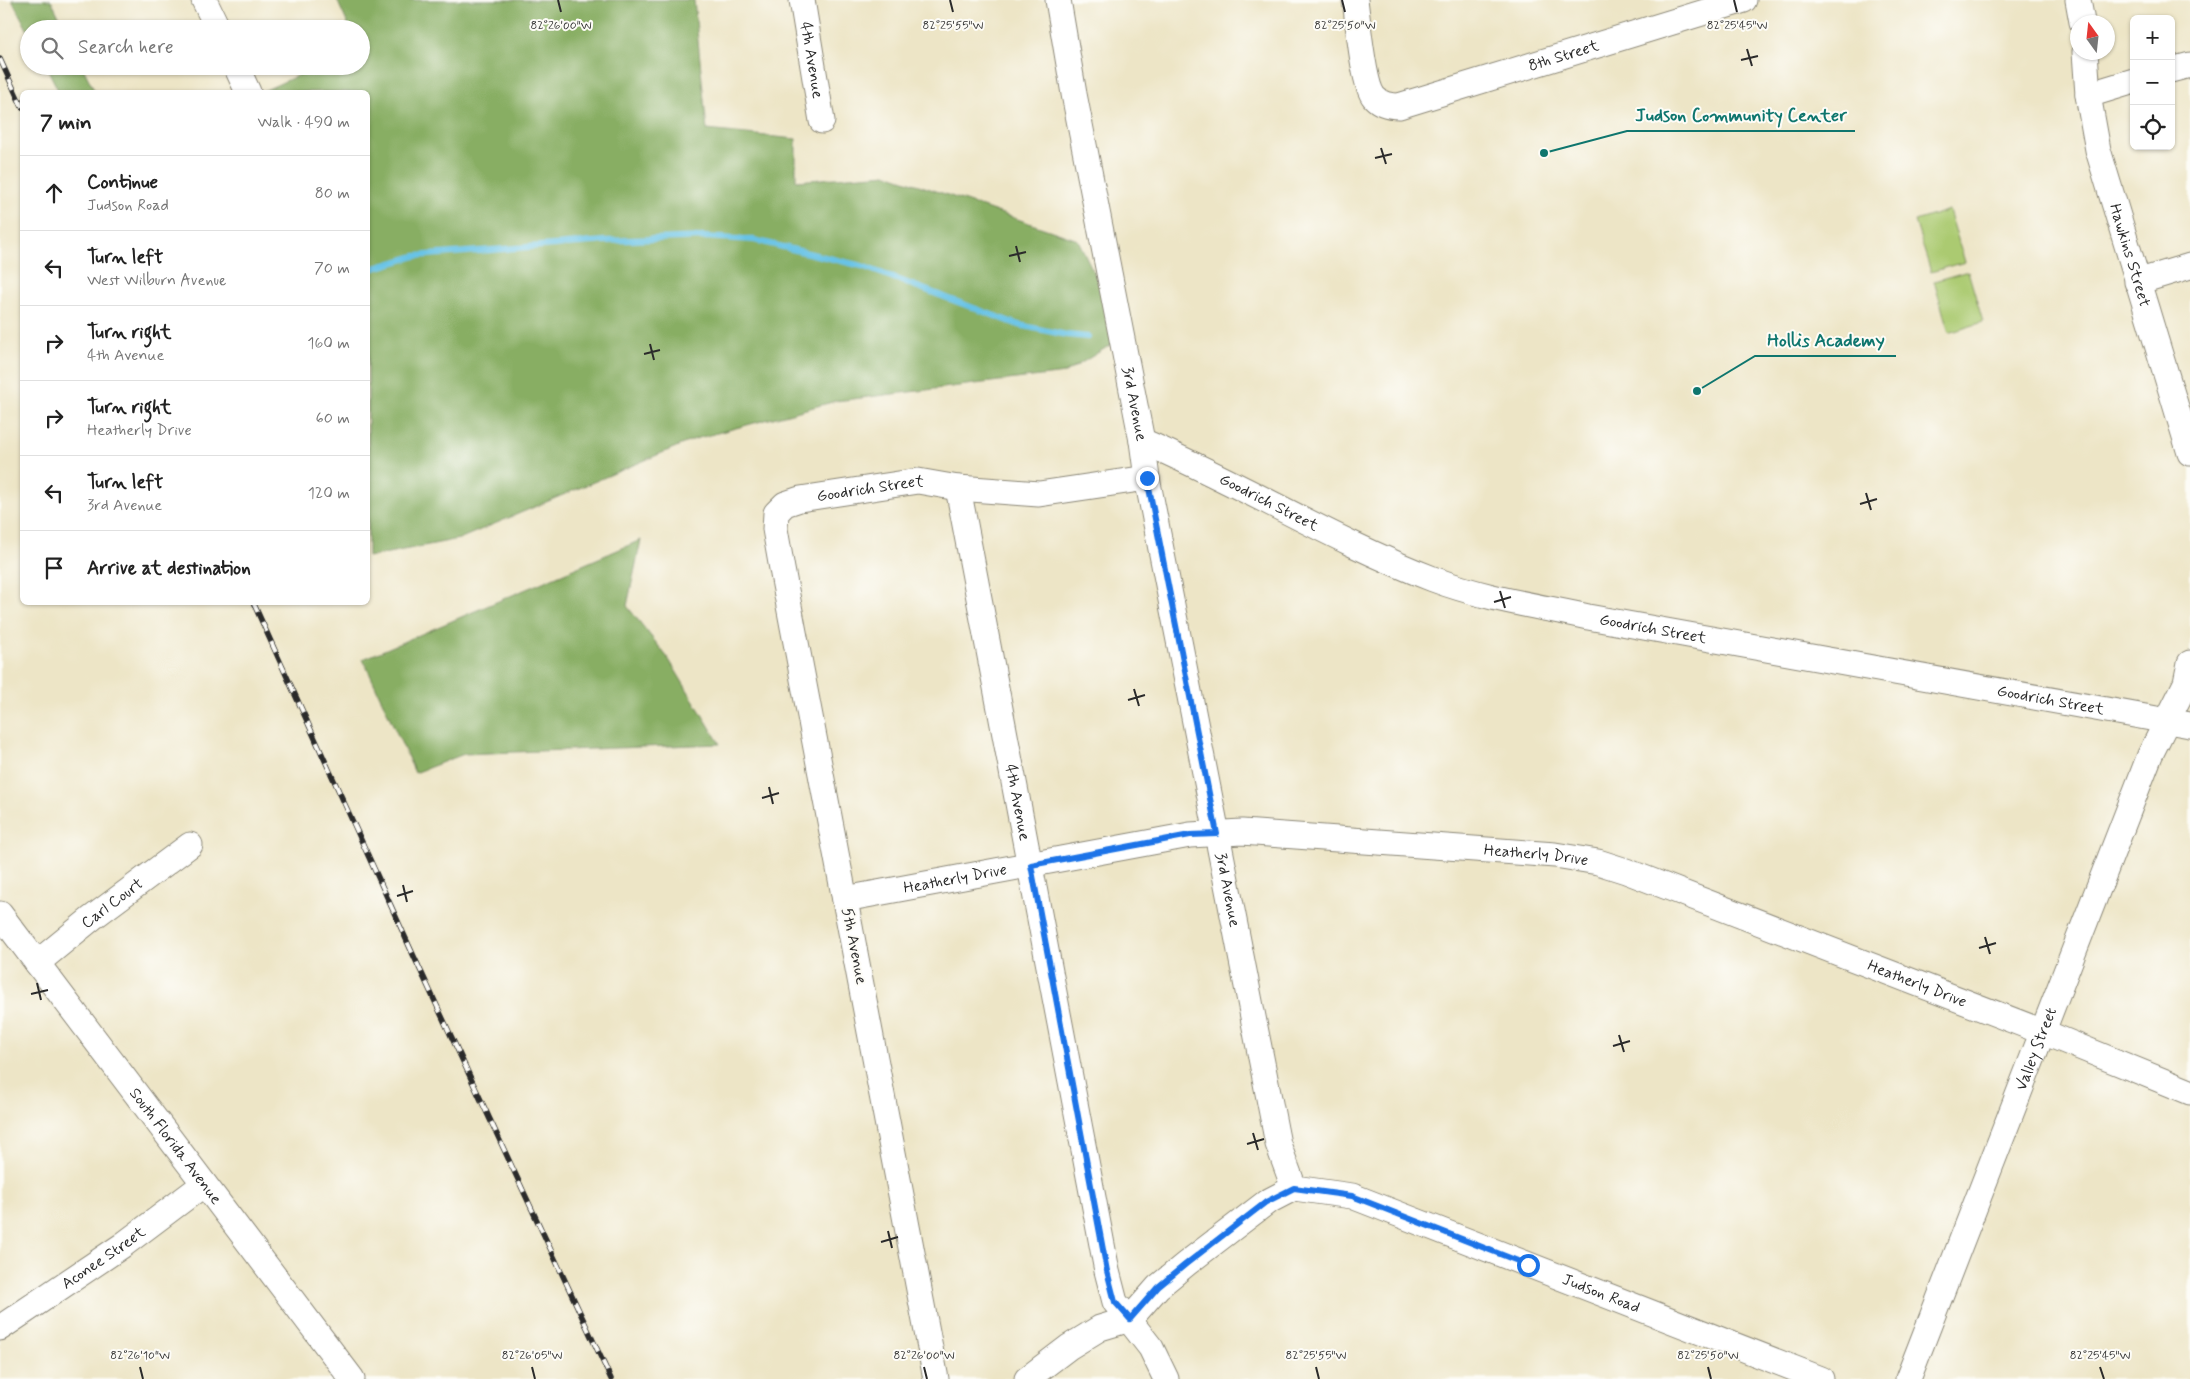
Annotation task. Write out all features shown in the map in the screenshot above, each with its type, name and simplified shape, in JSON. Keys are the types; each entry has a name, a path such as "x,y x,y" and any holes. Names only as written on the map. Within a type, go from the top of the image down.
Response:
{"street":[{"path":"204,0 214,20"},
{"name":"4th Avenue","path":"802,0 822,121"},
{"name":"3rd Avenue","path":"1058,0 1074,94 1142,441 1147,478 1278,1144 1294,1188"},
{"name":"8th Street","path":"1355,0 1368,81 1373,96 1381,103 1399,106 1744,0"},
{"path":"2078,0 2081,15"},
{"name":"Hawkins Street","path":"2086,60 2088,95 2098,150 2190,453"},
{"path":"2175,69 2190,65"},
{"path":"240,75 247,90"},
{"path":"2088,95 2130,82"},
{"path":"2137,282 2190,266"},
{"name":"Goodrich Street","path":"1142,441 1389,560 1435,580 1489,596 1588,617 2179,723"},
{"name":"Goodrich Street","path":"776,513 785,504 800,499 918,481 958,488 1039,494 1147,478"},
{"name":"4th Avenue","path":"958,488 1107,1271 1115,1302 1151,1348 1166,1379"},
{"name":"5th Avenue","path":"776,513 775,529 782,569 936,1379"},
{"path":"2179,723 2190,663"},
{"name":"Valley Street","path":"1908,1379 2150,755 2179,723"},
{"name":"Heatherly Drive","path":"845,899 1190,835 1269,833 1555,855 1598,862 1626,871 2043,1032 2190,1092"},
{"name":"Carl Court","path":"37,963 92,918 190,845"},
{"name":"South Florida Avenue","path":"0,914 352,1379"},
{"name":"Aconee Street","path":"0,1328 123,1245 204,1184"},
{"path":"1027,1379 1070,1347 1100,1328 1130,1319 1158,1287 1186,1264 1266,1202 1294,1188"},
{"name":"Judson Road","path":"1294,1188 1352,1196 1820,1379"}],"green space":[{"path":"12,0 51,0 61,20 22,20"},
{"path":"337,0 694,0 707,130 796,139 796,181 887,174 1078,240 1125,336 1065,373 836,401 695,439 459,539 370,557 370,90 265,90 299,75 370,75 370,20 346,20"},
{"path":"50,75 86,75 94,90 58,90"},
{"path":"1949,210 1965,262 1931,272 1915,221"},
{"path":"1968,271 1983,322 1949,333 1934,281"},
{"path":"641,540 627,606 668,658 720,744 464,754 415,773 363,659"}],"waterway":[{"path":"370,269 415,256 605,241 704,237 754,240 862,266 1019,325 1067,335 1088,337"}],"railway":[{"path":"0,59 20,103"},
{"path":"254,605 411,950 611,1379"}],"place":[{"name":"Judson Community Center","path":"1544,153"},
{"name":"Hollis Academy","path":"1697,391"}],"route":[{"path":"1147,478 1217,834 1190,835 1031,865 1107,1271 1115,1302 1130,1319 1158,1287 1186,1264 1266,1202 1294,1188 1352,1196 1528,1265"}]}
